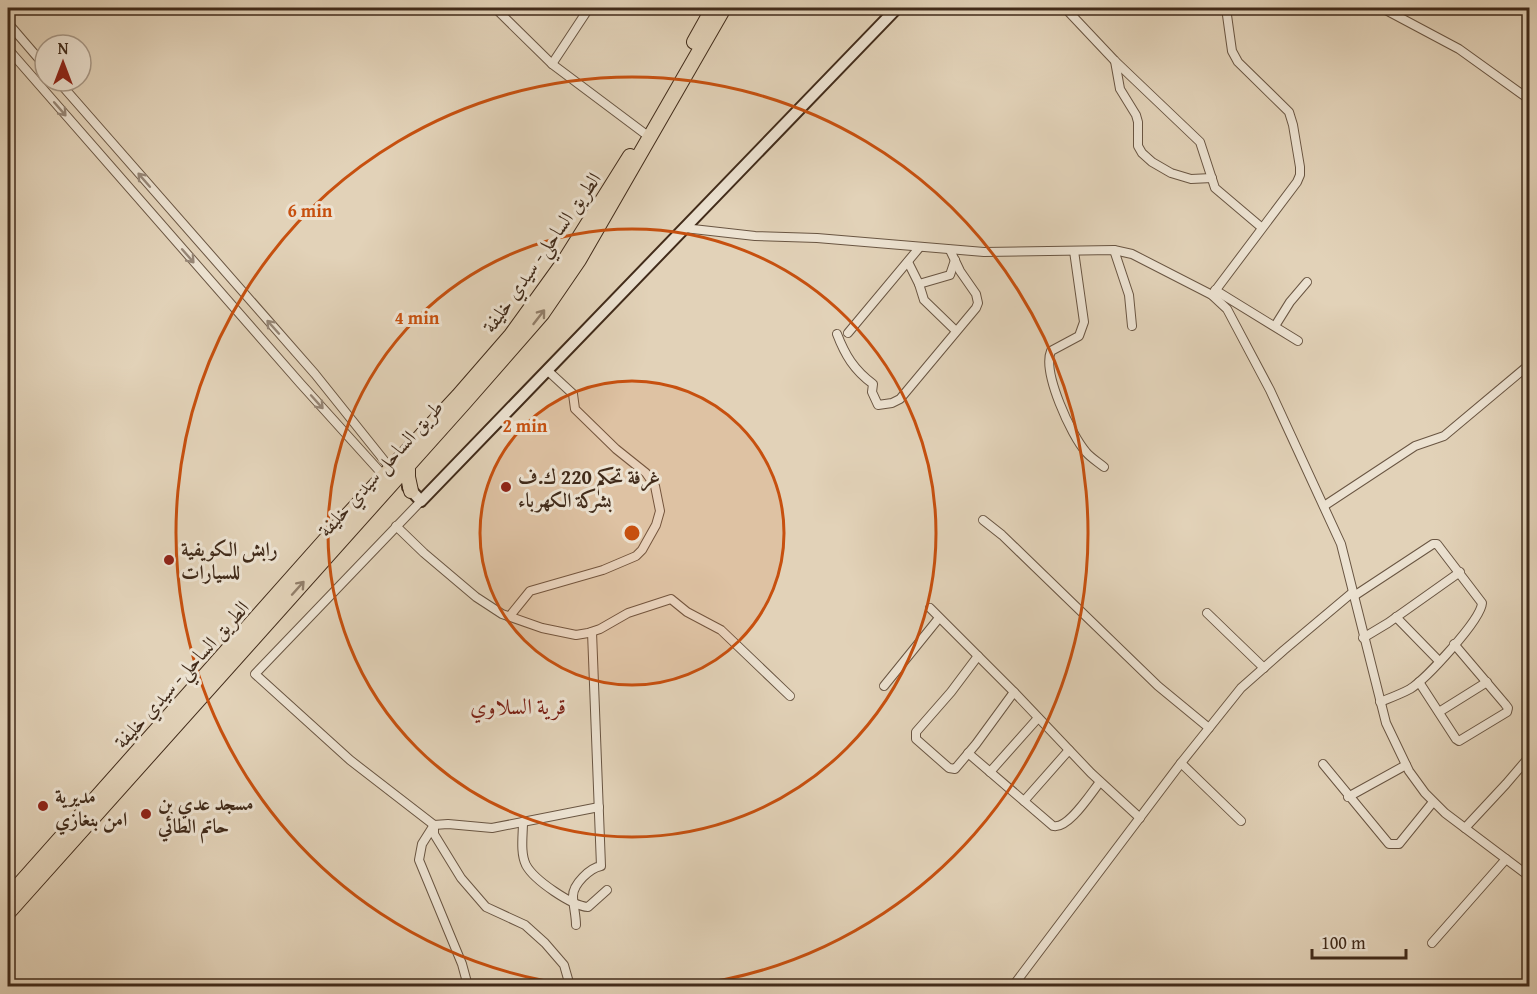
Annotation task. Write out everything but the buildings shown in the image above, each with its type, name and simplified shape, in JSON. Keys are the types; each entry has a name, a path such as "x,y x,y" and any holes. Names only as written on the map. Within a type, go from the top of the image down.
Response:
{"highway":[{"name":"الطريق الساحلي- سيدي خليفة","path":"8,897 390,479 511,335 594,216 644,133 713,8"},
{"name":"طريق الساحل سيدي خليفة","path":"8,913 390,479 408,466 522,338 558,293 636,165 724,8"},
{"path":"408,466 408,477 414,495"},
{"path":"390,479 414,495"}],"street":[{"path":"495,8 552,64 644,133"},
{"path":"552,64 589,8"},
{"path":"599,807 492,828 434,825 350,759 255,674 396,526 414,495 547,369 897,8"},
{"path":"1029,8 1044,8"},
{"path":"1214,292 1300,175 1293,125 1287,109 1238,62 1232,51 1226,8"},
{"path":"1382,8 1459,49 1530,100"},
{"path":"1068,9 1115,61 1200,142 1215,188 1261,227"},
{"path":"8,23 33,52"},
{"path":"8,49 300,383 390,479 414,495"},
{"path":"1115,61 1120,89 1138,122 1138,146 1142,153 1170,173 1191,179 1212,178"},
{"path":"69,93 315,374 390,479"},
{"path":"684,228 755,236 817,238 984,252 1114,250 1132,254 1214,292 1298,341"},
{"path":"848,333 920,248"},
{"path":"837,334 850,363 860,375 873,384 872,392 878,405 900,399 972,314 978,303 976,294 951,250"},
{"path":"1114,250 1129,295 1132,326"},
{"path":"1074,251 1084,322 1079,336 1051,351 1048,364 1072,430 1086,452 1104,467"},
{"path":"919,284 950,275 955,260"},
{"path":"908,262 924,300 956,331"},
{"path":"1275,326 1290,302 1307,282"},
{"path":"1214,292 1227,309 1270,390 1341,544 1386,723 1406,765 1433,802 1530,877"},
{"path":"1324,506 1415,446 1444,436 1530,364"},
{"path":"509,617 530,591 603,570 636,556 656,525 660,511 655,486 646,473 616,449 575,409 573,393 547,369"},
{"path":"983,520 1002,535 1158,686 1209,728"},
{"path":"396,526 476,597 502,614 525,624 576,635 592,632 628,613 671,598 687,612 721,630 790,696"},
{"path":"1013,987 1181,763 1241,688 1354,594 1433,544 1437,544 1482,603 1482,609 1454,644 1419,681 1411,688 1380,702"},
{"path":"1363,638 1460,572"},
{"path":"930,608 1100,782 1140,818"},
{"path":"1207,613 1264,668"},
{"path":"1396,617 1439,661"},
{"path":"884,686 939,618"},
{"path":"576,925 573,895 576,886 593,867 601,866 592,632"},
{"path":"1419,681 1459,741 1507,712 1508,708 1505,704 1454,644"},
{"path":"978,656 915,735 916,739 953,769 968,753 1014,692"},
{"path":"1439,712 1487,682"},
{"path":"990,772 1038,718"},
{"path":"1024,801 1069,750"},
{"path":"968,753 1053,826 1059,828 1076,813 1100,782"},
{"path":"1465,828 1529,757"},
{"path":"1181,763 1241,821"},
{"path":"1323,764 1389,844 1399,844 1433,802"},
{"path":"1348,797 1406,765"},
{"path":"523,822 523,853 526,865 545,886 581,907 588,907 608,890"},
{"path":"434,825 422,844 419,860 462,964 468,987"},
{"path":"434,825 434,834 461,878 486,907 525,925 545,943 564,965 570,987"},
{"path":"1432,943 1506,859"}],"place":[{"name":"غرفة تحكم 220 ك.ف بشركة الكهرباء","path":"506,487"},
{"name":"رابش الكويفية للسيارات","path":"169,560"},
{"name":"مديرية امن بنغازي","path":"43,806"},
{"name":"مسجد عدي بن حاتم الطائي","path":"146,814"}],"district":[{"name":"قرية السلاوي","path":"518,706"}]}
